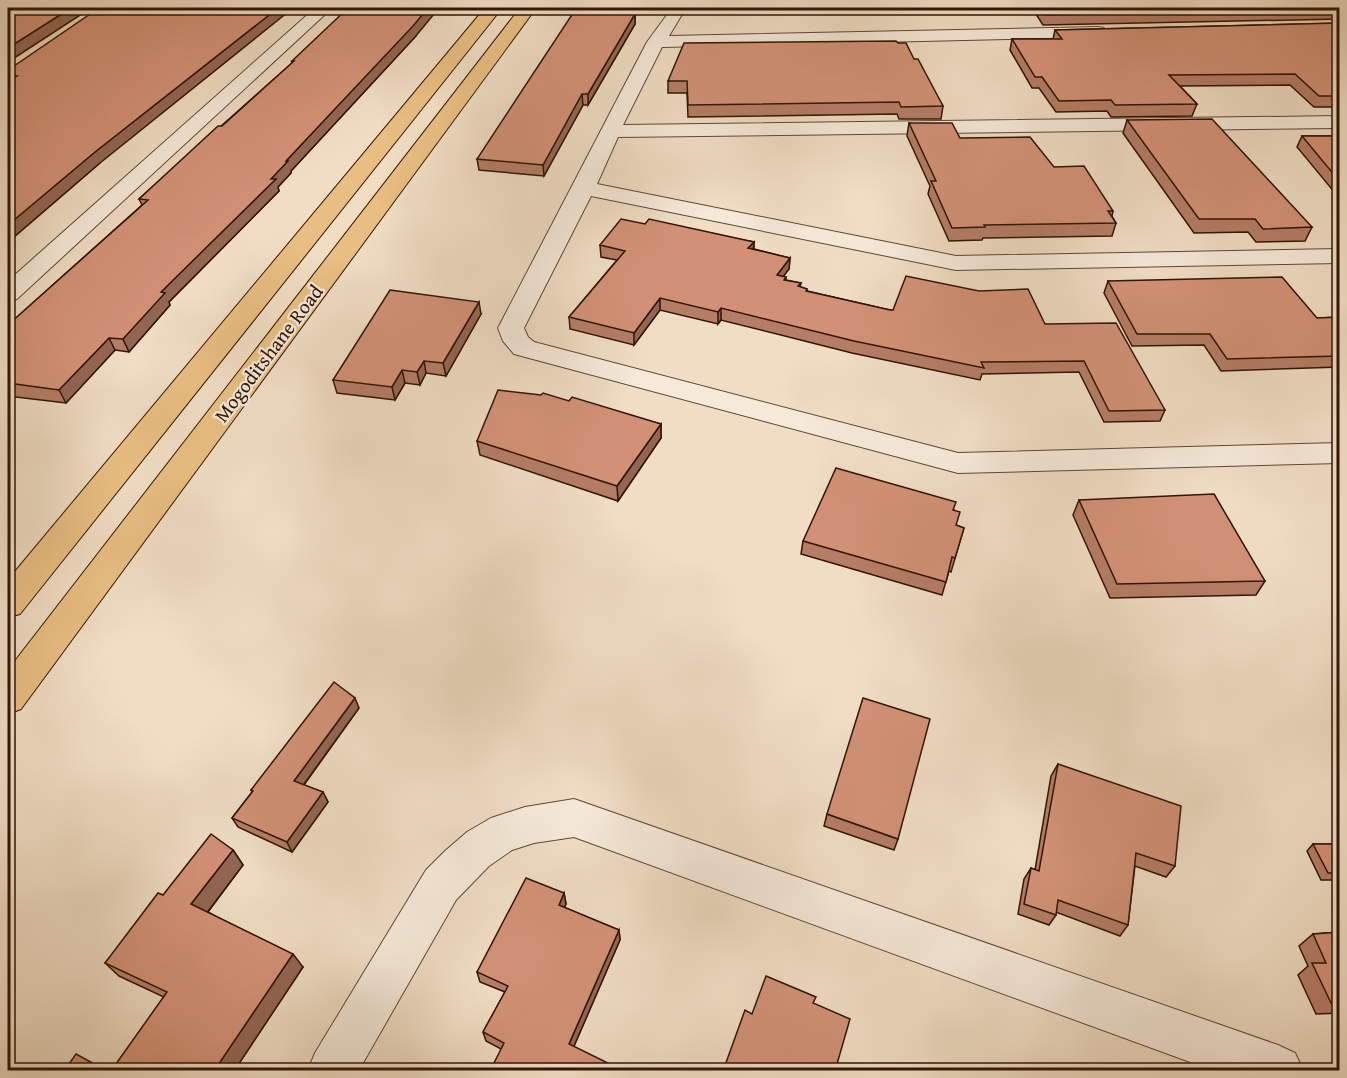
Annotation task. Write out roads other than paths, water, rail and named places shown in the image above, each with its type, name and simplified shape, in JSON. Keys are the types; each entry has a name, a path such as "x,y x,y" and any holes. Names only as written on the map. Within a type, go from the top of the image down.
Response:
{"main road":[{"name":"Mogoditshane Road","path":"8,604 494,8"},
{"name":"Mogoditshane Road","path":"8,698 528,8"}],"street":[{"path":"8,294 324,8"},
{"path":"682,8 675,13 656,42 610,131 584,188 511,328 516,341 524,348 958,464 1340,453"},
{"path":"656,42 1112,32"},
{"path":"610,131 1340,122"},
{"path":"584,188 956,263 1340,256"},
{"path":"332,1071 441,885 463,863 496,837 535,822 574,818 1278,1071"}]}
